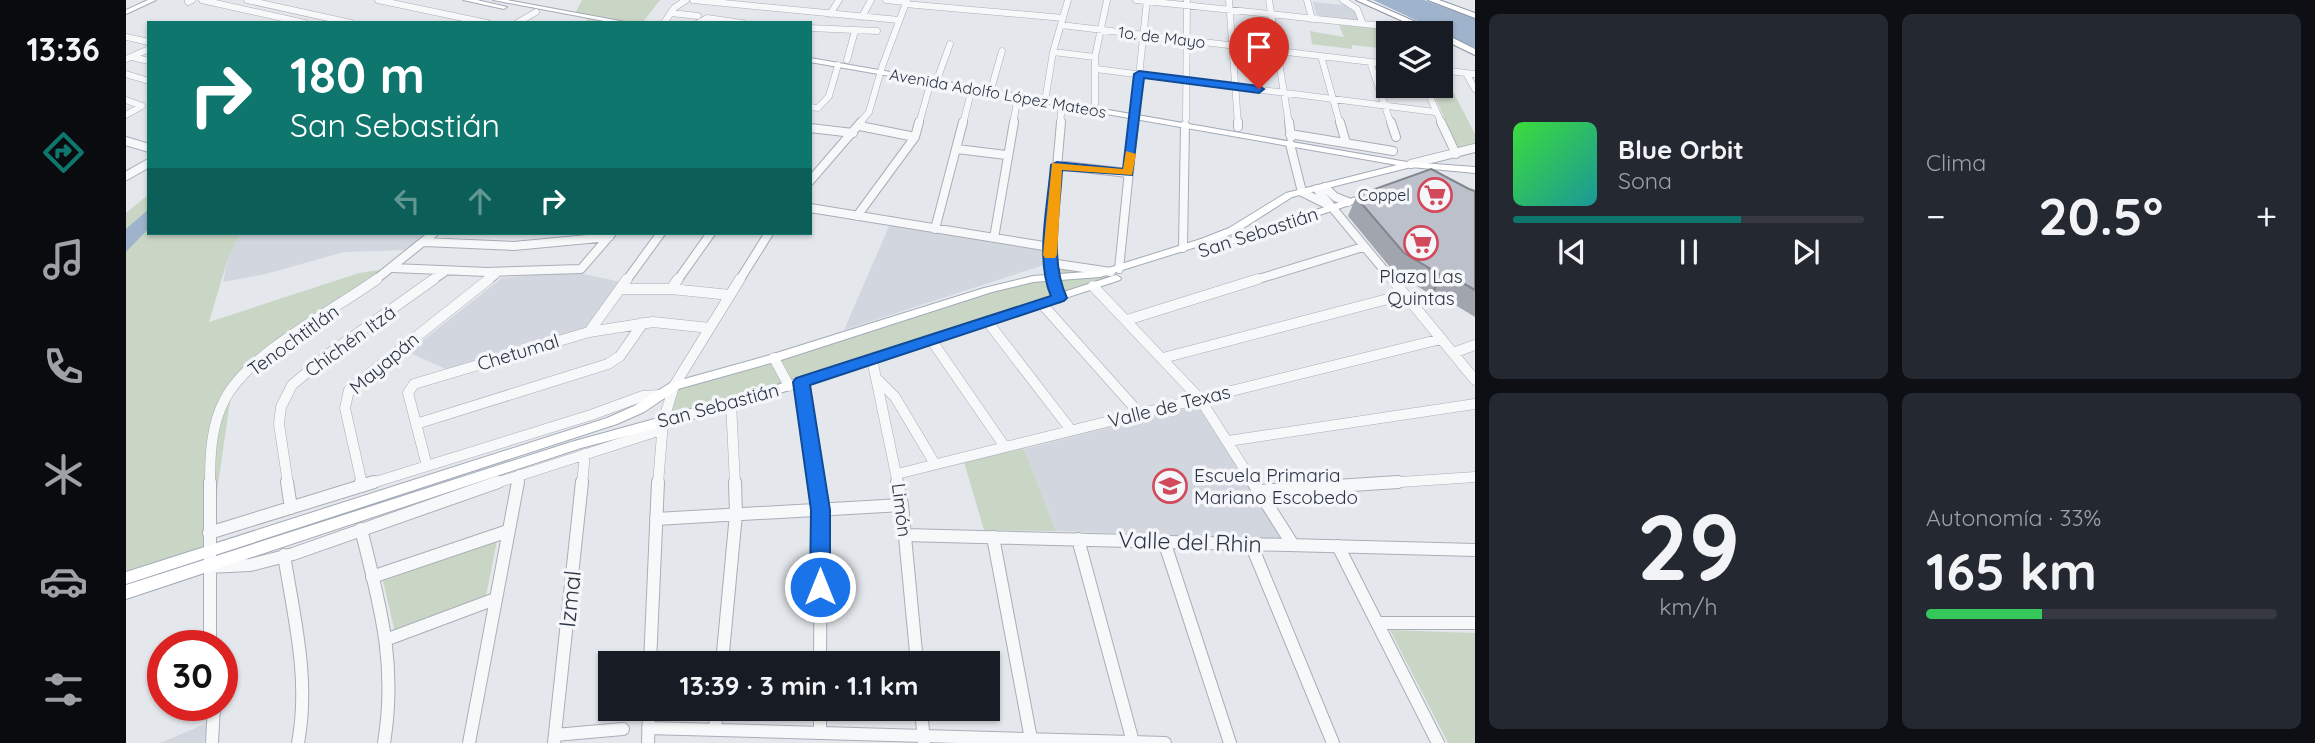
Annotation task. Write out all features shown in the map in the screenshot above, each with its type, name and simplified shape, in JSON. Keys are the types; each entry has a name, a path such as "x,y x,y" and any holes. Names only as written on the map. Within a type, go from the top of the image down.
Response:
{"highway":[{"path":"1360,0 1408,21"},
{"path":"1368,0 1411,21"},
{"path":"1432,0 1475,16"},
{"path":"1447,0 1475,10"},
{"path":"1453,42 1475,52"}],"main road":[{"path":"126,6 141,0"},
{"path":"126,12 153,0"},
{"path":"466,0 614,21"},
{"path":"496,0 528,3 536,9"},
{"path":"571,15 590,21"},
{"name":"Avenida Adolfo López Mateos","path":"812,54 1062,104 1430,160 1474,173"},
{"name":"Avenida Adolfo López Mateos","path":"812,60 881,69"},
{"name":"Avenida Adolfo López Mateos","path":"935,79 1095,103 1135,113"},
{"name":"Avenida Adolfo López Mateos","path":"1185,122 1237,127 1373,158 1474,173"},
{"path":"1373,158 1380,162 1383,171"},
{"name":"San Sebastián","path":"472,473 631,414 674,386 774,358 1004,285 1115,270 1226,233 1280,199 1411,164"},
{"path":"1427,178 1474,173"},
{"name":"San Sebastián","path":"126,592 207,560 472,473 629,428 662,426 932,341 1384,191"},
{"name":"San Sebastián","path":"126,578 207,560"}],"street":[{"path":"202,0 289,21 307,13"},
{"path":"247,0 342,21"},
{"path":"377,0 478,21"},
{"path":"397,4 405,0"},
{"path":"665,21 687,0"},
{"path":"692,0 899,20"},
{"path":"763,8 770,0"},
{"path":"797,11 805,0"},
{"path":"830,14 839,0"},
{"path":"862,17 871,0"},
{"name":"1o. de Mayo","path":"887,0 1062,22 1101,30 1376,63"},
{"path":"1046,95 1053,52 1068,0"},
{"path":"1095,103 1095,57 1107,0"},
{"path":"1136,0 1187,3 1376,25"},
{"path":"1229,0 1237,127"},
{"path":"1269,0 1290,138 1302,192 1332,208"},
{"path":"1307,0 1312,19"},
{"path":"1343,0 1357,9 1363,24"},
{"path":"1050,263 1115,270 1147,1"},
{"path":"812,179 860,126 871,108 881,69 906,2"},
{"path":"1183,248 1187,3"},
{"path":"520,21 536,9"},
{"path":"671,13 721,21"},
{"path":"812,28 877,31"},
{"path":"847,60 855,31"},
{"path":"126,37 147,42"},
{"path":"858,216 915,137 950,44"},
{"path":"129,58 147,50"},
{"path":"992,86 1002,51"},
{"path":"1053,52 1095,57"},
{"path":"1321,56 1346,143"},
{"path":"129,58 147,61"},
{"path":"1370,62 1396,137"},
{"path":"814,107 829,96 838,65"},
{"path":"1096,69 1435,112"},
{"path":"1453,71 1475,74"},
{"path":"1466,73 1475,89"},
{"path":"126,74 147,79"},
{"path":"935,229 972,88"},
{"path":"994,238 1018,96"},
{"path":"1430,98 1456,154"},
{"path":"126,100 142,106 126,114"},
{"path":"1059,298 1051,277 1050,247 1062,104"},
{"path":"860,126 915,137"},
{"path":"812,128 853,133"},
{"path":"1290,138 1393,151"},
{"path":"126,141 147,147"},
{"path":"1430,160 1452,145"},
{"name":"San Sebastián","path":"1411,164 1475,148"},
{"path":"957,149 1006,155"},
{"path":"126,176 147,164"},
{"path":"1057,165 1128,173"},
{"path":"1321,188 1348,202"},
{"path":"1321,188 1332,208 1363,247 1475,380"},
{"path":"812,208 1050,247"},
{"name":"Tenochtitlán","path":"209,630 207,560 214,435 221,410 232,388 271,352 393,268 431,235"},
{"path":"424,242 514,246 611,235"},
{"path":"393,268 496,274 582,269 611,235"},
{"path":"589,332 660,235"},
{"path":"671,289 710,235"},
{"path":"650,651 662,426 674,386 768,235"},
{"path":"1126,320 1363,247"},
{"name":"Chichén Itzá","path":"291,508 279,425 282,407 292,386 330,353 443,273"},
{"name":"Mayapán","path":"362,486 345,408 346,394 369,372 496,274"},
{"path":"1093,286 1200,399 1293,545"},
{"path":"621,289 671,289 730,295"},
{"path":"1163,358 1404,295"},
{"path":"1042,304 1140,414"},
{"path":"987,321 1070,430"},
{"name":"Chetumal","path":"427,466 408,391 414,384 589,332 643,323 670,322 710,328"},
{"path":"416,424 608,364 620,356 643,323"},
{"name":"Valle de Texas","path":"897,474 1441,339"},
{"path":"932,341 1005,447"},
{"path":"1453,353 1475,345"},
{"path":"774,358 789,386"},
{"name":"Limón","path":"872,359 902,505 916,651"},
{"path":"1462,363 1475,371"},
{"path":"878,380 895,397 934,464"},
{"path":"802,382 821,510 820,651"},
{"name":"San Sebastián","path":"209,533 605,411 643,396 660,395"},
{"path":"723,651 736,514 731,403"},
{"path":"1228,441 1475,404"},
{"name":"San Sebastián","path":"207,560 237,569 662,426"},
{"path":"488,447 474,458 472,473 497,482"},
{"name":"Izmal","path":"555,739 585,454"},
{"path":"469,743 519,475"},
{"path":"1259,491 1475,477"},
{"path":"656,519 902,505"},
{"path":"361,529 388,639 391,696 384,743"},
{"path":"372,577 508,531"},
{"name":"Valle del Rhin","path":"905,535 1475,550"},
{"path":"993,537 1031,739"},
{"path":"1078,539 1133,742"},
{"path":"1164,541 1230,743"},
{"path":"1251,544 1333,743"},
{"path":"1338,546 1438,743"},
{"path":"284,555 303,687 304,712 298,743"},
{"path":"388,639 495,599"},
{"path":"1378,622 1475,624"},
{"path":"212,743 213,721"},
{"path":"648,721 648,743"},
{"path":"715,729 716,721"},
{"path":"820,721 820,733"},
{"path":"922,721 924,741"},
{"path":"648,728 820,733 924,741 1031,739 1165,743"},
{"path":"555,739 623,729"}],"shaded area":[{"path":"1313,2 1353,6 1361,22 1317,17"},
{"path":"890,224 1041,250 1046,253 1044,265 844,330"},
{"path":"240,235 424,235 407,250 344,252 266,274 223,282 228,258"},
{"path":"574,272 621,282 585,329 448,370 408,352 502,278"},
{"name":"Escuela Primaria Mariano Escobedo","path":"1199,405 1282,540 1056,531 1024,449"},
{"path":"207,723 204,743 160,743"}],"green space":[{"path":"582,0 660,0 644,21 585,21 589,18 574,15"},
{"path":"1339,25 1376,29 1376,48 1352,45 1352,49 1312,44 1310,31 1344,37"},
{"path":"1453,91 1475,134 1475,146 1459,151 1435,98 1453,98"},
{"path":"147,196 147,235 240,235 228,258 209,322 359,273 393,268 283,343 232,388 208,553 126,590 126,213"},
{"path":"1050,263 1111,272 1118,278 663,422 674,386 1005,285 1050,277"},
{"path":"1024,449 1056,531 984,530 964,462"},
{"path":"497,541 485,601 395,632 383,581"},
{"path":"1390,630 1475,633 1475,743 1448,743"}],"water":[{"path":"1373,0 1424,0 1475,18 1475,48 1453,38 1453,21 1418,21"},
{"path":"147,211 147,230 126,252 126,229"}],"building":[{"name":"Plaza Las Quintas","path":"1431,169 1475,191 1475,290 1445,273 1441,275 1404,253 1356,197"}],"slow traffic":[{"path":"1050,255 1057,165 1128,173 1130,154"}],"place":[{"name":"Coppel","path":"1435,195"},
{"name":"Plaza Las Quintas","path":"1421,243"},
{"name":"Escuela Primaria Mariano Escobedo","path":"1170,486"}],"route":[{"path":"820,587 821,510 802,382 1059,298 1051,280 1050,263 1057,165 1128,173 1139,74 1259,89"}]}
